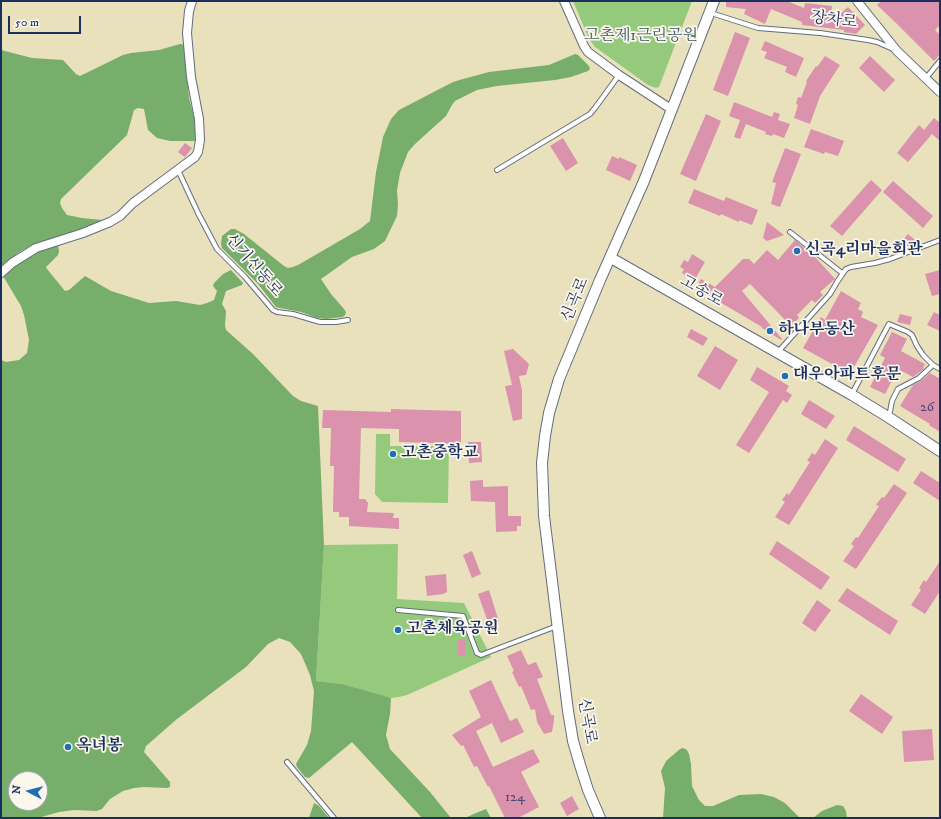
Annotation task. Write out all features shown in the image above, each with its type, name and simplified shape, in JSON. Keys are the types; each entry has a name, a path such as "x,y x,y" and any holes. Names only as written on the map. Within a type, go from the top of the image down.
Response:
{"street":[{"path":"1,273 12,263 36,248 83,233 110,222 120,216 133,203 195,157 200,146 200,128 191,77 187,33 189,11 192,1"},
{"path":"564,1 588,52 671,110"},
{"name":"신곡로","path":"600,818 588,790 573,741 557,626 543,504 542,463 545,436 549,413 559,379 600,280 644,181 714,1"},
{"path":"857,1 897,51"},
{"name":"장차로","path":"897,51 940,92"},
{"name":"고송로","path":"611,258 852,395 940,451"}],"lane":[{"name":"장차로","path":"709,12 758,28 820,33 868,40 877,42 897,51"},
{"path":"926,78 940,61"},
{"path":"497,170 590,114 619,75"},
{"name":"신기신동로","path":"178,170 217,249 245,277 273,310 320,322 348,320"},
{"path":"790,232 842,273"},
{"path":"777,353 830,294 842,273 851,267 890,259 940,240"},
{"path":"852,395 889,324 912,335 923,355 933,365 940,369"},
{"path":"888,417 892,401 898,389 919,378 933,365"},
{"path":"398,610 463,616 477,653 481,655 557,626"},
{"path":"287,762 334,818"}],"green space":[{"name":"고촌제1근린공원","path":"573,1 692,1 659,87 656,88 648,85 595,47 589,39"},
{"path":"180,44 184,46 189,98 196,124 197,140 170,141 157,138 148,130 144,109 138,108 134,110 127,135 61,199 60,203 67,215 102,220 102,222 79,231 32,245 18,253 1,266 1,50 32,58 63,60 76,74 80,76 123,55 159,50"},
{"path":"575,54 589,66 590,69 588,71 571,77 555,80 497,86 477,90 455,101 446,116 415,144 408,152 400,173 397,190 397,216 385,241 374,249 352,257 321,279 346,312 343,317 326,319 317,318 301,312 276,307 258,284 222,248 222,236 231,229 235,229 244,234 284,266 288,268 298,265 360,229 370,221 376,172 383,137 391,119 399,110 453,82 489,72 549,65"},
{"path":"58,245 58,255 46,267 65,291 69,290 85,276 111,291 149,303 176,301 200,305 207,303 214,300 217,291 213,286 214,283 223,274 231,270 243,283 242,285 226,291 222,304 226,311 226,330 253,354 293,396 301,401 318,406 324,545 316,681 342,684 391,698 386,735 390,749 430,792 451,818 422,818 352,742 309,778 305,777 296,764 307,745 311,731 314,691 310,675 301,654 290,642 279,638 268,644 246,667 177,719 146,746 144,752 170,782 170,787 144,787 123,791 110,799 102,809 97,811 74,810 59,812 38,818 1,818 1,360 6,362 19,360 27,353 29,340 21,306 3,276 28,257 41,250"},
{"path":"376,434 390,434 390,446 449,446 448,503 382,502 375,494"},
{"name":"고촌체육공원","path":"398,544 397,599 464,603 491,657 407,695 399,697 383,697 342,684 316,681 324,545"},
{"path":"683,748 687,750 689,754 692,786 699,800 705,806 713,806 739,795 761,794 774,797 785,803 800,818 663,818 665,788 661,771 666,761"},
{"path":"314,803 319,806 329,818 309,818"},
{"path":"837,805 843,806 846,811 847,818 813,818 822,811"},
{"path":"486,809 491,818 465,818 476,813"}],"building":[{"path":"726,1 787,1 804,8 805,3 832,6 830,23 848,7 865,25 856,34 844,32 844,30 802,25 802,22 771,9 765,24 744,14 746,9 726,7"},
{"path":"881,1 940,1 940,25 935,30 940,35 940,54 934,61 877,5"},
{"path":"735,32 750,38 728,96 713,90"},
{"path":"765,41 804,58 796,77 785,72 787,67 764,58 767,52 761,50"},
{"path":"825,56 840,65 820,96 810,124 794,118 798,105 796,104 798,97 801,98 807,82 806,81"},
{"path":"870,56 895,80 884,92 859,68"},
{"path":"734,102 772,117 774,112 780,114 778,120 790,124 784,138 773,134 772,136 765,134 766,132 746,124 740,139 734,137 740,120 729,116"},
{"path":"706,114 721,121 696,181 680,174"},
{"path":"934,118 940,123 940,141 932,134 908,162 897,153 919,125 924,130"},
{"path":"811,129 844,141 838,156 825,152 824,154 804,147"},
{"path":"563,138 578,163 566,171 550,146"},
{"path":"185,143 192,148 185,157 178,152"},
{"path":"785,148 801,154 780,207 771,204 776,183 772,182"},
{"path":"612,156 619,159 619,157 637,165 630,181 606,170"},
{"path":"871,180 882,190 842,236 830,226"},
{"path":"893,181 933,216 923,228 883,192"},
{"path":"694,189 724,201 726,197 758,210 752,225 739,220 739,222 721,214 720,216 688,203"},
{"path":"767,222 784,235 767,241 763,238"},
{"path":"908,234 915,240 909,247 902,241"},
{"path":"900,239 906,245 900,251 894,245"},
{"path":"795,240 816,258 835,279 820,292 823,295 815,303 812,300 797,315 799,318 791,326 750,284 742,291 782,339 781,340 696,288 701,279 715,287 743,259 749,259 754,264 767,250 778,260"},
{"path":"692,254 705,262 694,281 682,273 684,269 680,267 684,260 688,262"},
{"path":"940,270 940,294 932,296 925,274"},
{"path":"841,291 861,303 858,309 863,312 861,317 878,325 850,374 803,348 821,317 825,320"},
{"path":"934,312 940,315 940,331 927,325"},
{"path":"900,314 912,317 910,325 897,322"},
{"path":"691,329 708,338 703,346 687,337"},
{"path":"892,332 907,339 901,351 925,364 924,369 913,377 898,369 885,394 870,387 885,358 880,355"},
{"path":"715,346 738,360 720,390 697,376"},
{"path":"513,349 529,364 526,375 519,376 522,391 522,419 513,421 505,386 512,385 504,351"},
{"path":"757,367 789,386 786,391 792,395 787,403 783,400 749,453 736,445 769,392 750,380"},
{"path":"930,373 940,379 940,432 929,425 930,424 900,406 913,385 921,381"},
{"path":"809,400 835,416 826,429 801,414"},
{"path":"391,409 461,411 461,444 399,442 399,429 361,428 359,499 365,499 368,503 367,512 394,513 393,518 399,518 399,529 349,526 349,517 339,517 339,512 333,512 334,466 330,466 331,428 322,428 323,410 391,412"},
{"path":"854,426 906,459 898,472 846,440"},
{"path":"825,439 838,448 789,525 775,517 785,502 782,500 787,493 789,495 810,462 807,461 812,453 815,455"},
{"path":"468,442 481,442 482,462 469,463"},
{"path":"921,471 940,483 940,501 913,483"},
{"path":"483,480 483,487 508,486 508,516 521,516 521,526 517,526 517,531 496,532 495,502 471,501 470,481"},
{"path":"894,484 907,493 856,569 843,561 854,546 851,544 856,537 858,538 879,506 876,505 882,497 884,498"},
{"path":"777,541 830,577 821,590 769,554"},
{"path":"472,551 481,574 472,578 463,555"},
{"path":"940,561 940,591 925,614 911,605 921,590 919,588 924,580 926,582"},
{"path":"446,574 447,592 427,596 425,576"},
{"path":"847,588 898,621 890,635 838,601"},
{"path":"489,590 499,622 489,625 478,594"},
{"path":"817,600 831,610 815,632 802,623"},
{"path":"458,639 466,639 465,656 458,656"},
{"path":"521,650 528,665 536,662 543,677 537,679 551,715 554,715 552,732 544,734 537,722 535,709 531,710 521,686 519,687 512,672 514,671 507,656"},
{"path":"491,680 510,721 517,718 524,732 501,743 492,723 476,731 493,767 533,749 540,762 521,772 539,807 518,818 505,818 477,766 474,767 463,745 461,746 452,735 481,717 469,691"},
{"path":"861,694 893,717 882,734 849,711"},
{"path":"932,729 934,760 904,762 902,731"},
{"path":"572,796 579,809 567,816 560,803"}],"place":[{"name":"신곡4리마을회관","path":"797,251"},
{"name":"하나부동산","path":"770,331"},
{"name":"대우아파트후문","path":"785,376"},
{"name":"고촌중학교","path":"393,454"},
{"name":"고촌체육공원","path":"398,630"},
{"name":"옥녀봉","path":"68,747"}]}
